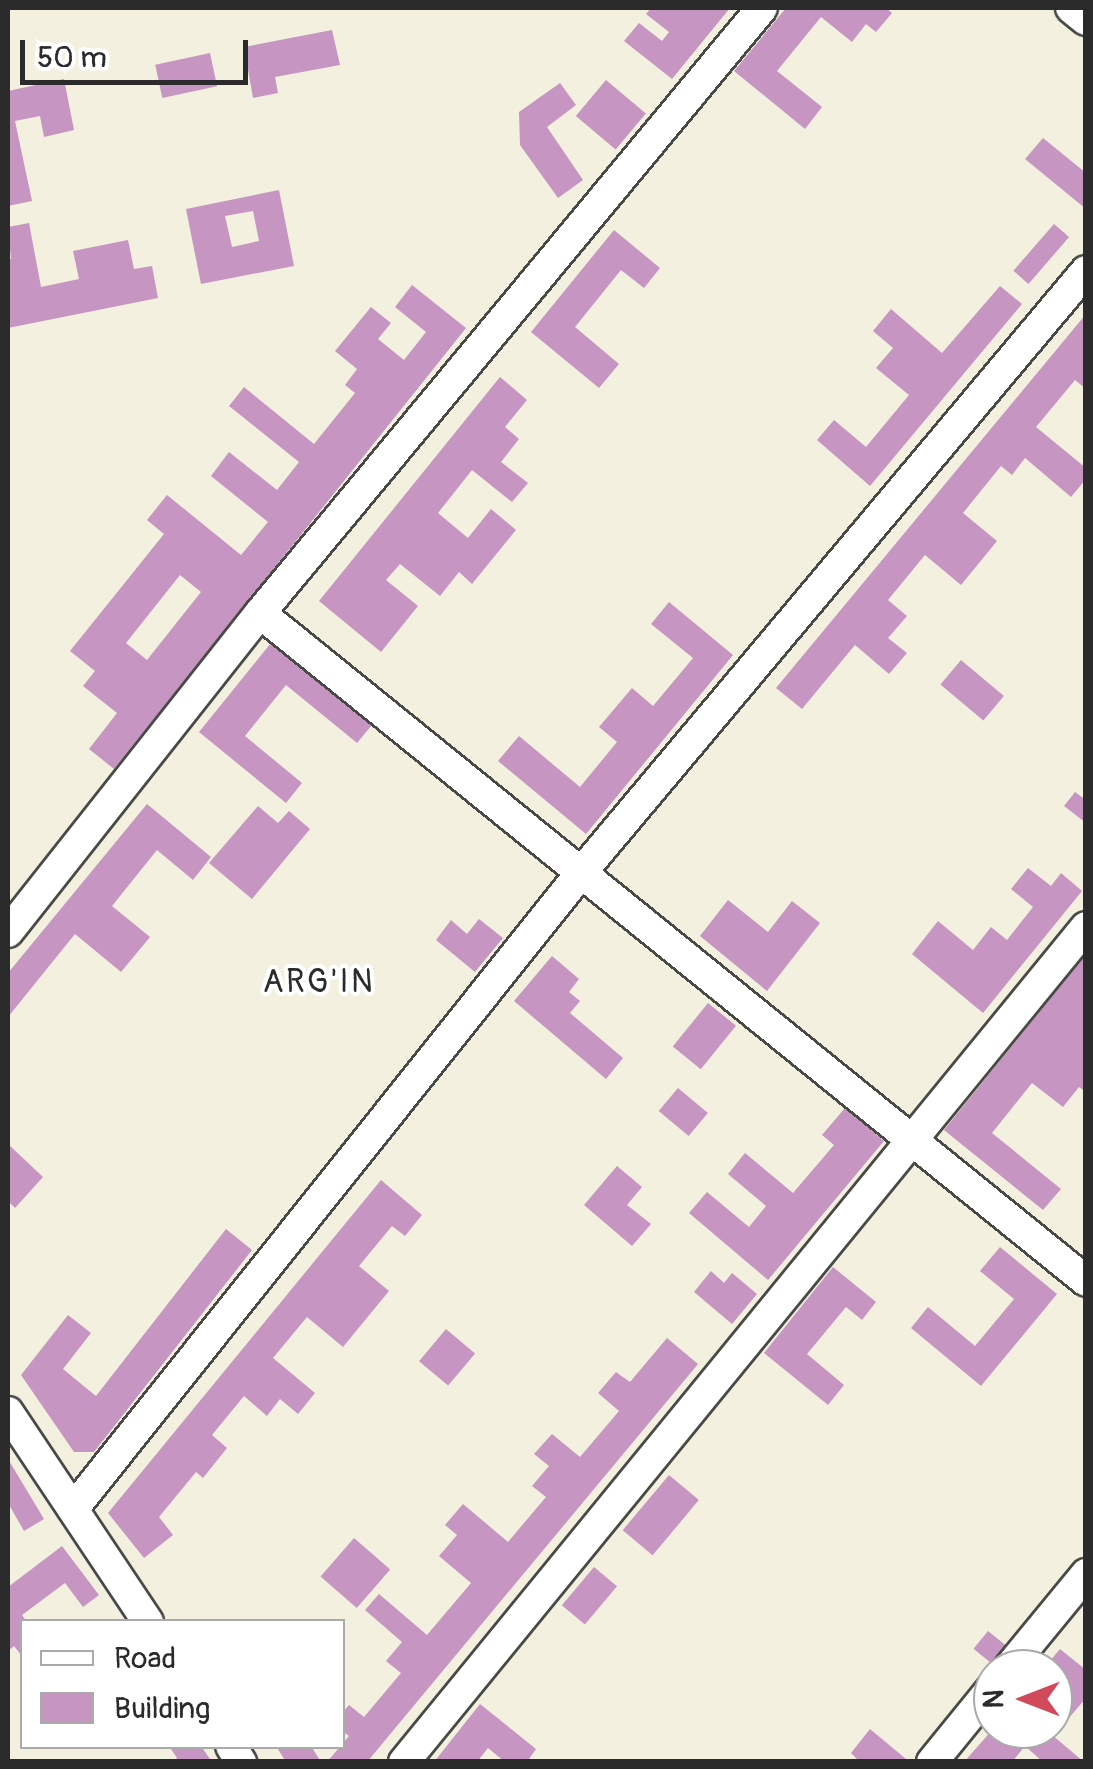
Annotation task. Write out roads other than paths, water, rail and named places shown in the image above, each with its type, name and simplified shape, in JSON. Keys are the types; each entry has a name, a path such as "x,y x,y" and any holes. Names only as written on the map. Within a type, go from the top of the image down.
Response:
{"street":[{"path":"8,932 260,613 762,8"},
{"path":"1070,8 1086,20"},
{"path":"73,1509 580,874 1086,272"},
{"path":"260,613 1086,1280"},
{"path":"404,1762 1086,927"},
{"path":"8,1412 146,1619"},
{"path":"1024,1649 1086,1574"},
{"path":"932,1762 973,1712"}],"district":[{"name":"ARG'IN","path":"319,982"}]}
